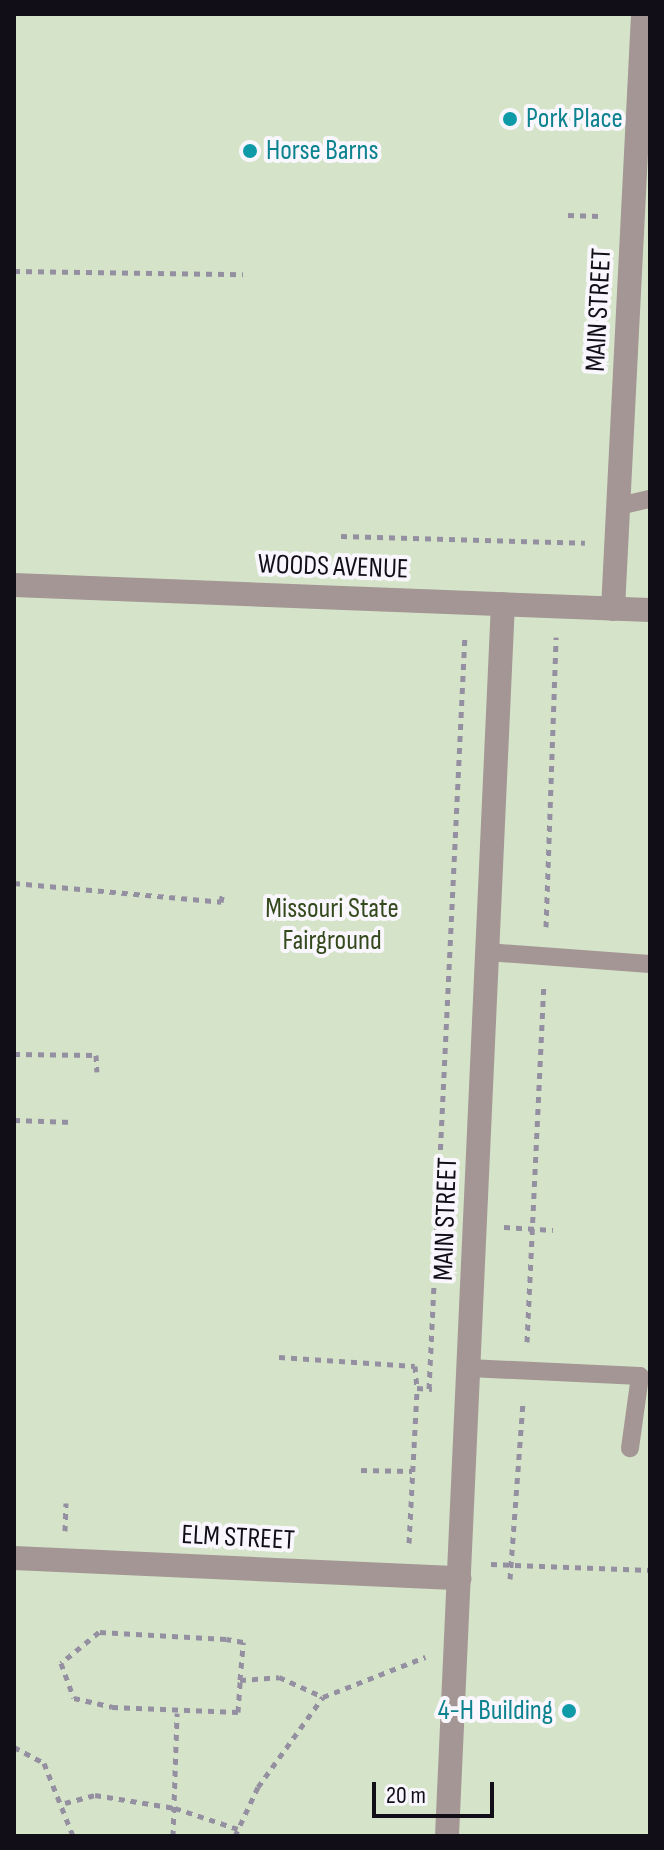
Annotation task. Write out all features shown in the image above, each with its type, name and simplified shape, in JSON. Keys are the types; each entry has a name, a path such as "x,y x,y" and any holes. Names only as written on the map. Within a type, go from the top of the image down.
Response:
{"street":[{"name":"MAIN STREET","path":"613,609 643,14"},
{"name":"WOODS AVENUE","path":"14,585 650,610"},
{"name":"MAIN STREET","path":"447,1836 503,604"},
{"name":"ELM STREET","path":"14,1558 460,1570"}],"lane":[{"path":"619,506 650,499"},
{"path":"487,952 650,964"},
{"path":"469,1379 526,1370 640,1376 630,1448"}],"path":[{"path":"14,271 243,274"},
{"path":"341,536 614,543"},
{"path":"429,1389 467,602"},
{"path":"14,883 221,902 223,892"},
{"path":"14,1054 96,1055 97,1072"},
{"path":"14,1120 73,1122"},
{"path":"475,1226 553,1230"},
{"path":"279,1357 415,1366 417,1388 408,1561"},
{"path":"510,1579 526,1370"},
{"path":"417,1388 429,1389 469,1379"},
{"path":"361,1470 412,1471"},
{"path":"460,1570 511,1565 650,1570"},
{"path":"99,1632 226,1639 243,1642 240,1680 238,1712 177,1713 74,1698 61,1663 99,1632"},
{"path":"65,1803 95,1795 175,1808 236,1833 258,1787 323,1697 456,1649"},
{"path":"240,1680 300,1681 323,1697"},
{"path":"173,1836 177,1713"},
{"path":"14,1747 44,1763 65,1803 73,1836"}],"green space":[{"name":"Missouri State Fairground","path":"14,14 650,14 650,1836 14,1836"}],"place":[{"name":"Pork Place","path":"510,119"},
{"name":"Horse Barns","path":"250,151"},
{"name":"4-H Building","path":"569,1711"}]}
